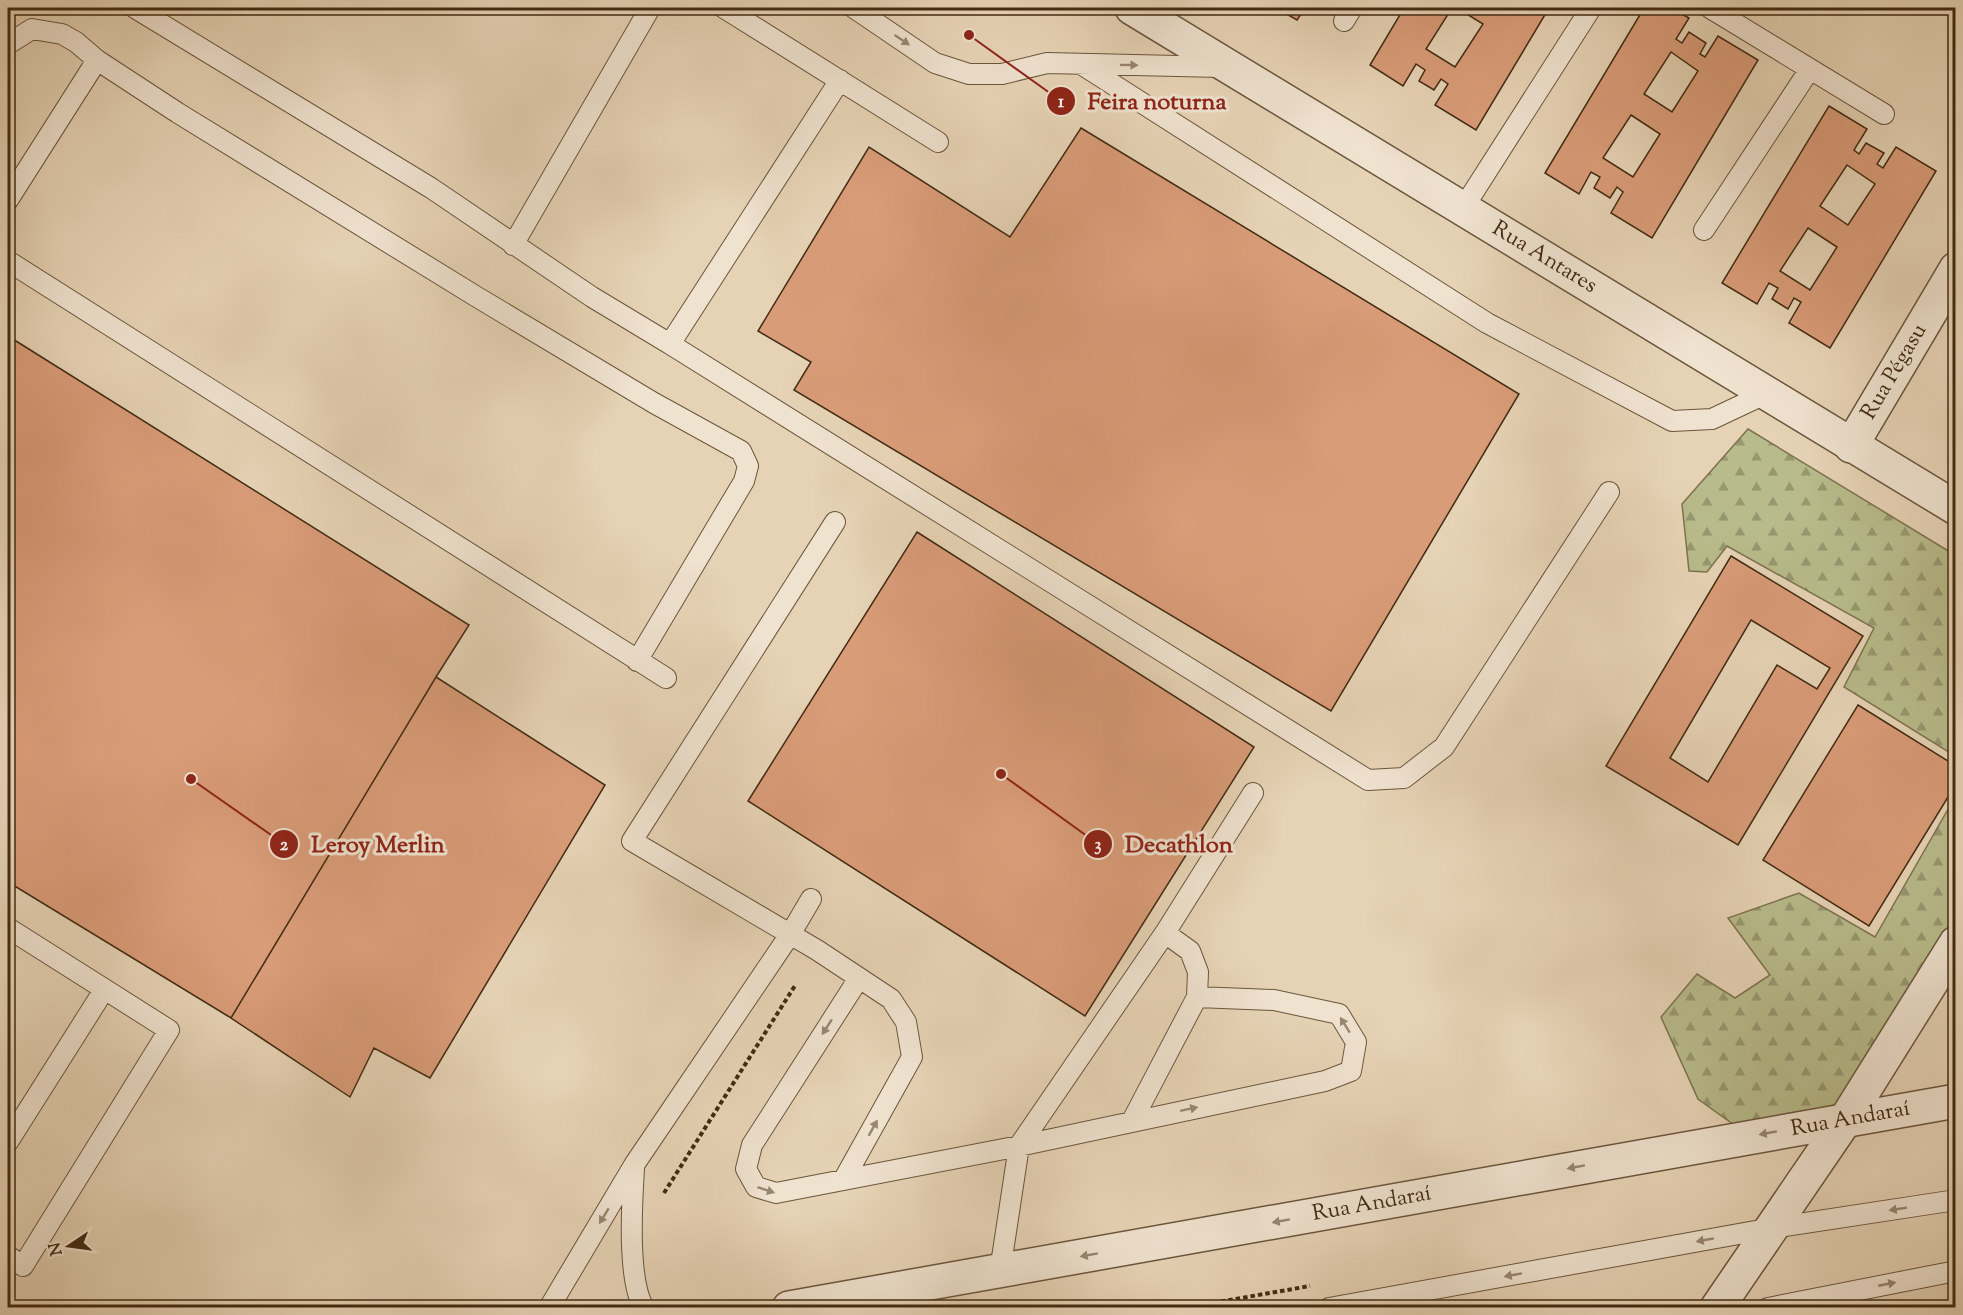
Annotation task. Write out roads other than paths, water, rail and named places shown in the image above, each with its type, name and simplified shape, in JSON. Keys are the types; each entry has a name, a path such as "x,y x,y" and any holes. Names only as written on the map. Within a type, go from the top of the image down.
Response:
{"street":[{"name":"Rua Antares","path":"1132,8 1956,508"},
{"name":"Rua Pégasu","path":"1851,446 1956,269"},
{"path":"1718,1308 1846,1119 1956,943"},
{"name":"Rua Andaraí","path":"789,1308 1956,1101"}],"lane":[{"path":"135,8 431,188 592,297 1368,780 1404,778 1444,747 1609,492"},
{"path":"513,245 650,8"},
{"path":"723,8 938,142"},
{"path":"854,8 935,63 969,74 1002,74 1047,63 1227,67"},
{"path":"1462,210 1591,8"},
{"path":"1710,8 1884,114"},
{"path":"8,44 32,29 62,34 178,113 477,297 654,403 741,451 748,466 744,481 638,661"},
{"path":"8,200 97,60"},
{"path":"1081,64 1487,323 1672,421 1712,419 1765,394"},
{"path":"1704,230 1810,69"},
{"path":"670,344 840,80"},
{"path":"8,261 666,678"},
{"path":"835,522 632,841 817,950 891,999 906,1022 912,1057 844,1179"},
{"path":"1000,1271 1019,1146 1165,933 1253,793"},
{"path":"549,1308 634,1165 791,933 811,899"},
{"path":"8,928 169,1030 23,1266 8,1256"},
{"path":"1132,1121 1197,997 1198,972 1190,951 1165,933"},
{"path":"859,978 752,1145 746,1169 756,1187 776,1193 1019,1146 1325,1081 1351,1071 1356,1042 1339,1014 1274,1000 1197,997"},
{"path":"8,1142 104,990"},
{"path":"634,1165 631,1226 637,1297 644,1308"},
{"path":"1329,1308 1772,1228 1956,1200"},
{"path":"1768,1308 1956,1271"}],"place":[{"name":"Feira noturna","path":"969,35"},
{"name":"Decathlon","path":"1001,774"},
{"name":"Leroy Merlin","path":"191,779"}]}
